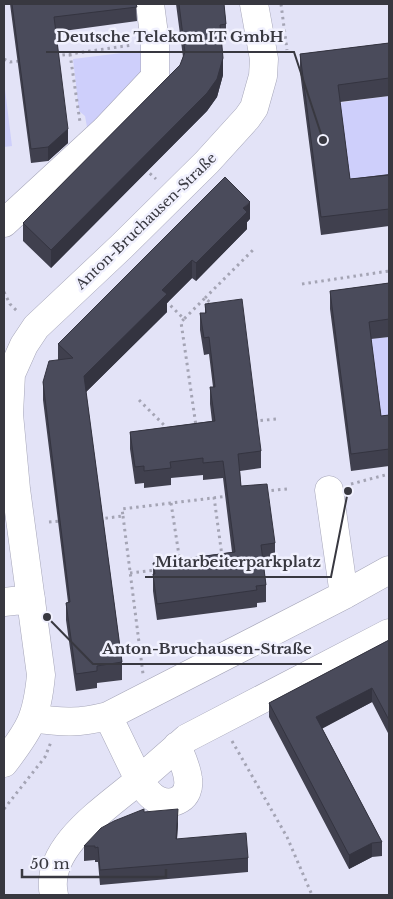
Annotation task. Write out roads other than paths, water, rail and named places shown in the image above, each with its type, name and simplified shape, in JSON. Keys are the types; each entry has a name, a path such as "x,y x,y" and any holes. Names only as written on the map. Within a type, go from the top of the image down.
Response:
{"street":[{"path":"4,223 106,130 155,77 155,42 150,4"},
{"name":"Anton-Bruchausen-Straße","path":"27,730 38,702 41,675 16,489 9,414 8,374 36,326 122,246 207,162 254,108 264,76 275,56 254,4"},
{"path":"329,490 344,595"},
{"path":"4,763 27,730 53,721 83,722 108,716 389,570"},
{"path":"4,602 31,599"},
{"path":"54,895 55,870 60,856 68,843 79,831 186,738 389,633"},
{"path":"108,716 139,780 149,794 157,800 172,803 183,797 187,790 188,780 178,746"}],"place":[{"name":"Deutsche Telekom IT GmbH","path":"323,140"},
{"name":"Mitarbeiterparkplatz","path":"348,491"},
{"name":"Anton-Bruchausen-Straße","path":"47,617"}]}
